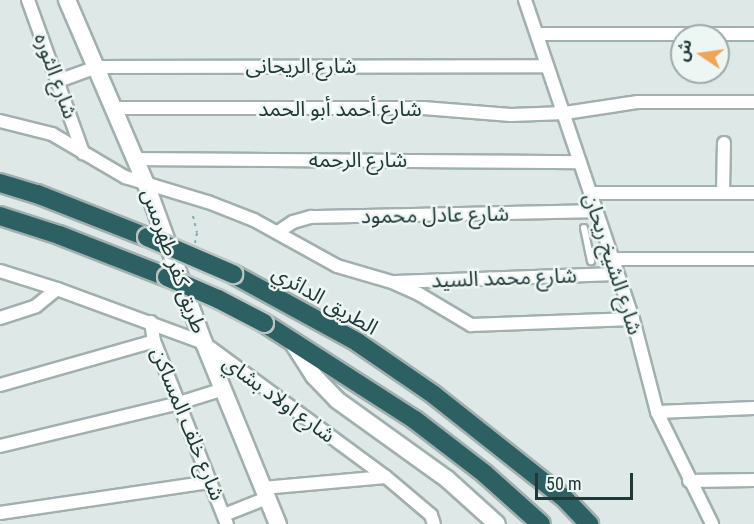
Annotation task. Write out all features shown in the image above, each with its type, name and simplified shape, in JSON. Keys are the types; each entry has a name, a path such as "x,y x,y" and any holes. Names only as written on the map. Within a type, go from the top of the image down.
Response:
{"highway":[{"name":"الطريق الدائري","path":"0,183 37,194 233,274 357,342 434,395 565,499 589,524"},
{"path":"0,216 59,235 167,277 218,299 264,323 415,420 485,474 541,524"}],"street":[{"name":"شارع الثوره","path":"28,0 83,153"},
{"name":"طريق كفر طهرمس","path":"67,0 116,108 204,343 278,524"},
{"name":"شارع الشيخ ريحان","path":"525,0 633,319 657,412 712,524"},
{"path":"537,34 754,34"},
{"name":"شارع الريحانى","path":"58,81 98,67 547,66"},
{"name":"شارع أحمد أبو الحمد","path":"116,108 423,108 511,115 565,113 638,102 754,102"},
{"path":"0,121 52,134 118,173 231,210 278,232 337,266 392,282 433,300 471,325 633,319"},
{"path":"723,193 724,143"},
{"name":"شارع الرحمه","path":"136,159 580,162"},
{"path":"590,193 754,193"},
{"name":"شارع عادل محمود","path":"278,232 293,222 311,217 596,211"},
{"path":"610,254 754,259"},
{"name":"شارع اولاد بشاي","path":"0,271 151,322 204,343 386,477 431,515 434,524"},
{"name":"شارع محمد السيد","path":"392,282 616,274"},
{"path":"0,318 36,306 57,289"},
{"name":"شارع خلف المساكن","path":"151,322 154,341 226,519"},
{"path":"291,340 314,376 338,400 447,479 497,524"},
{"path":"0,384 154,341"},
{"path":"0,446 179,403 224,389"},
{"path":"657,412 754,408"},
{"path":"226,519 265,493 386,477"},
{"path":"689,481 754,480"},
{"path":"0,513 211,482"}],"lane":[{"path":"584,228 591,261"},
{"path":"589,252 610,254"}],"path":[{"path":"193,216 197,233"}]}
